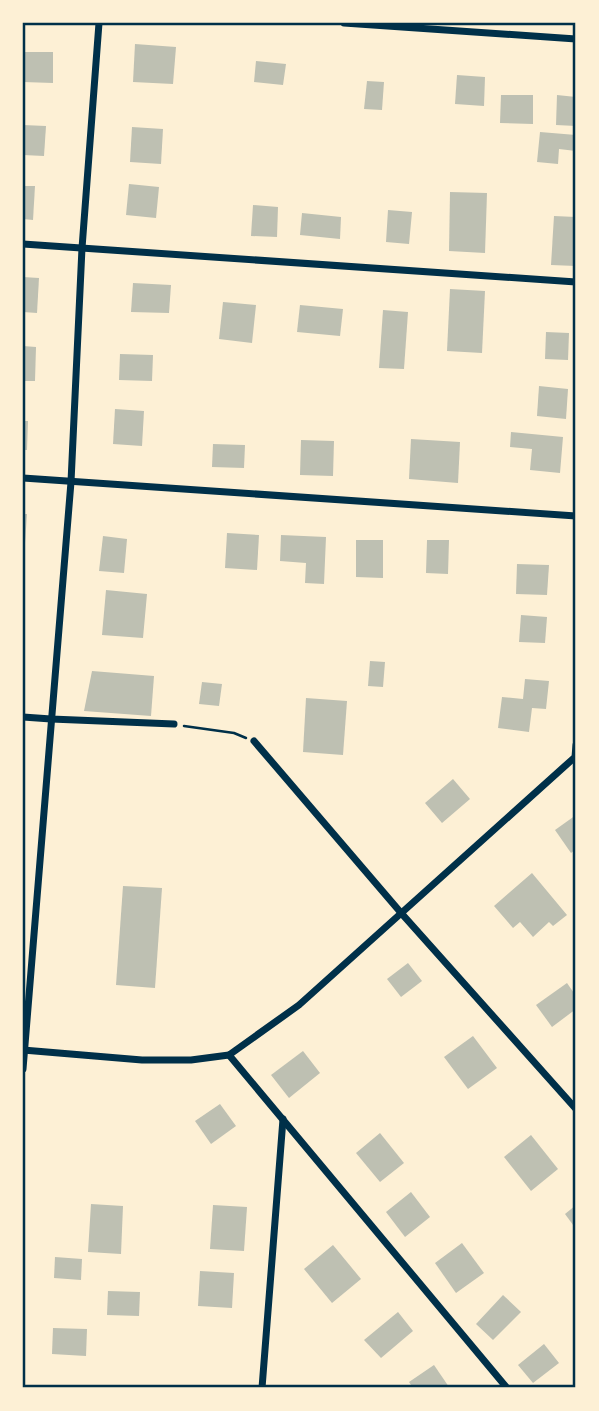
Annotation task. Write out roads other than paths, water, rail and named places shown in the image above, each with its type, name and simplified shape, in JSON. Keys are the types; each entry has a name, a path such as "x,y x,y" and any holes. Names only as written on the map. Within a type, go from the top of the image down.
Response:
{"street":[{"path":"23,1069 71,482 82,248 99,23"},
{"path":"344,23 576,39"},
{"path":"23,244 576,282"},
{"path":"23,478 576,516"},
{"path":"23,716 174,724"},
{"path":"254,741 401,914 576,1109"},
{"path":"23,1050 142,1060 191,1060 229,1055 299,1005 401,914 576,757 576,745"},
{"path":"229,1055 507,1388"},
{"path":"262,1388 283,1118"}]}
